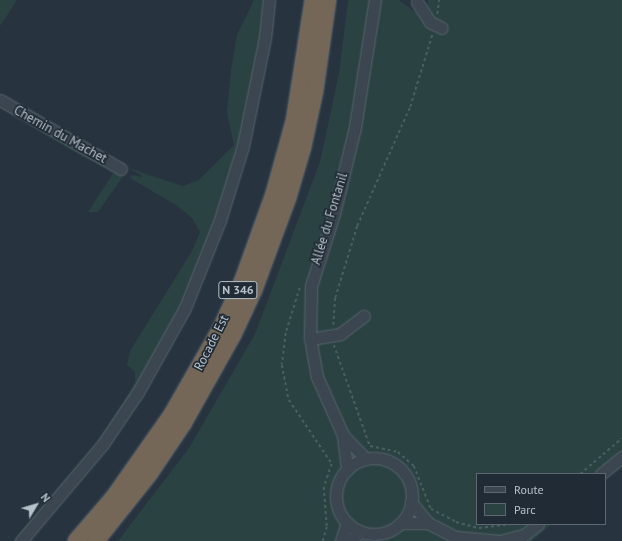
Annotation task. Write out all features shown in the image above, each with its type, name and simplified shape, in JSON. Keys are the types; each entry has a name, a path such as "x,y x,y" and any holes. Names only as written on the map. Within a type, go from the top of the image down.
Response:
{"highway":[{"name":"Rocade Est","path":"76,541 117,492 172,414 220,330 242,282 274,193 294,121 313,0"},
{"name":"Rocade Est","path":"96,541 150,473 183,424 233,335 254,290 288,198 302,147 315,91 328,0"}],"street":[{"path":"21,541 103,444 138,392 185,308 220,220 243,146 265,38 269,0"},
{"name":"Allée du Fontanil","path":"347,470 344,456 343,435 318,377 310,339 311,286 334,214 356,127 375,0"},
{"path":"417,2 438,27"},
{"name":"Chemin du Machet","path":"0,100 120,169"},
{"path":"310,339 332,336 364,316"},
{"name":"Allée du Fontanil","path":"343,435 366,459"},
{"path":"601,473 622,457"},
{"path":"401,523 411,502 410,484 400,469 390,462 366,459 347,470 336,491 340,513 347,523 361,532 382,533 401,523 428,522"},
{"path":"411,502 428,522 456,537 500,541 524,535 537,525"},
{"path":"341,541 347,523"},
{"path":"349,541 361,532"}],"path":[{"path":"370,446 338,365 332,336 335,298 357,226 410,107 438,27 439,0"},
{"path":"302,281 286,333 282,365 289,400 332,464"},
{"path":"581,473 622,438"},
{"path":"358,449 370,446 398,452 414,466 430,509 456,522 479,528 504,525"},
{"path":"323,541 326,527 324,487 332,464 344,456"}],"green space":[{"path":"0,0 17,0 0,26"},
{"path":"254,0 266,0 263,36 238,157 189,291 129,404 18,541 13,541 95,445 135,383 135,372 127,365 130,351 192,251 200,232 192,218 176,205 130,178 131,175 142,177 140,174 119,164 72,137 129,168 152,176 183,186 199,180 234,145 227,113 231,70 237,35"},
{"path":"348,0 399,0 426,20 428,0 622,0 622,466 606,478 606,473 476,473 476,525 551,525 532,541 118,541 189,448 255,334 320,162 339,73"},
{"path":"0,102 108,164 105,168 73,151 0,107"},
{"path":"116,169 124,175 98,212 88,212"}]}
